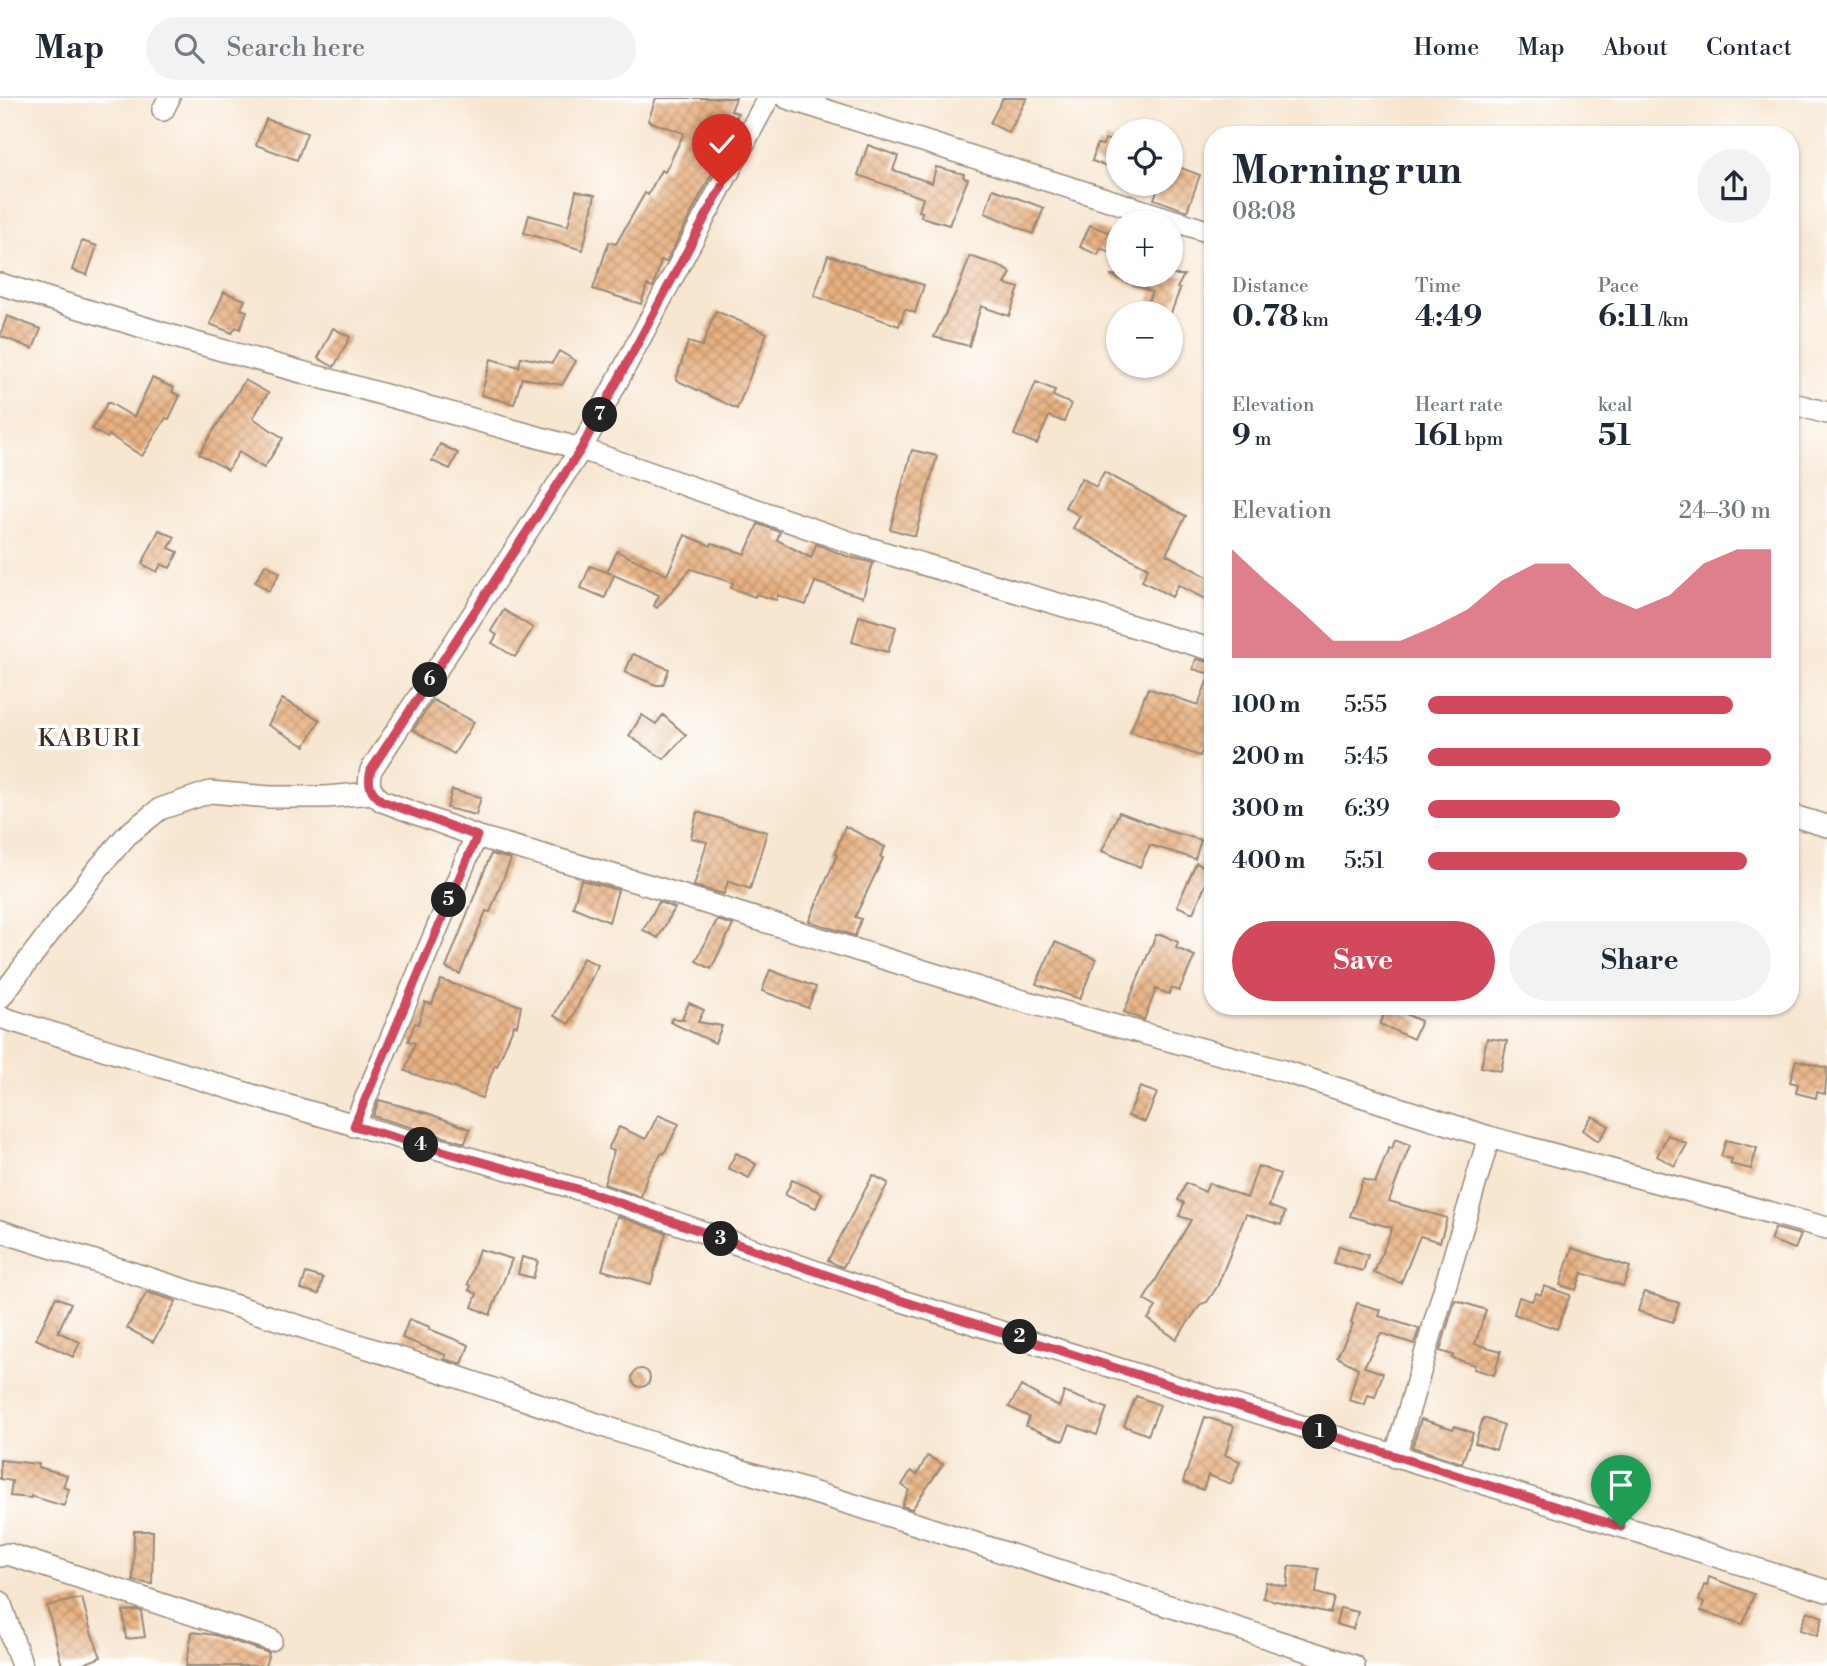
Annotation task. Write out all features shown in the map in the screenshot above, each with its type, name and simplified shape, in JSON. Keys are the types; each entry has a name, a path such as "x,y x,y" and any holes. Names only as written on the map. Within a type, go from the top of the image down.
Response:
{"street":[{"path":"768,98 581,449 371,770 368,783 372,793 382,801 477,836 648,885 1001,995 1283,1071 1489,1137 1827,1228"},
{"path":"787,98 1204,230"},
{"path":"0,284 189,341 581,449 855,544 1204,647"},
{"path":"1799,406 1827,413"},
{"path":"0,998 97,870 127,835 160,809 210,792 292,797 372,793"},
{"path":"1799,818 1827,826"},
{"path":"354,1126 477,836"},
{"path":"0,1017 354,1126 588,1192 884,1295 1827,1591"},
{"path":"1395,1457 1489,1137"},
{"path":"0,1231 421,1364 667,1448 916,1524 1354,1666"},
{"path":"0,1556 8,1554 271,1640"},
{"path":"0,1602 22,1666"}],"building":[{"path":"656,98 736,98 731,111 738,113 727,144 666,262 661,260 653,287 647,285 641,304 593,289 609,242 616,244 645,193 648,195 661,170 665,172 684,133 648,121"},
{"path":"1003,98 1027,98 1009,133 990,123"},
{"path":"266,119 307,133 297,160 256,145"},
{"path":"1106,139 1106,166 1092,161 1097,144 1103,145"},
{"path":"868,145 898,156 893,170 932,183 936,167 964,174 963,177 968,179 949,225 921,217 922,212 919,211 923,198 858,175"},
{"path":"1183,169 1200,175 1187,211 1154,199 1155,196 1183,196"},
{"path":"993,189 1044,208 1033,234 985,213"},
{"path":"576,191 595,195 583,250 524,233 529,215 568,226"},
{"path":"1090,225 1106,231 1106,250 1101,248 1098,255 1080,247"},
{"path":"82,241 97,246 87,275 72,270"},
{"path":"828,255 924,285 915,313 905,309 899,326 814,296"},
{"path":"970,256 1011,273 1005,284 1019,288 1009,316 981,306 969,346 934,337 959,286"},
{"path":"1140,287 1180,289 1176,301 1149,301 1152,292"},
{"path":"224,292 245,300 241,309 247,311 240,329 236,327 232,333 210,324"},
{"path":"716,311 767,333 737,409 676,380 688,342 702,346"},
{"path":"7,316 41,329 33,349 0,336"},
{"path":"333,328 350,337 334,367 318,358"},
{"path":"559,351 576,361 562,385 522,378 514,404 481,395 491,359 519,367 521,357 552,363"},
{"path":"152,378 174,388 172,392 180,396 169,419 166,418 142,456 109,435 107,438 92,429 108,402 134,417"},
{"path":"245,380 268,393 253,418 283,438 264,468 239,452 228,470 199,454"},
{"path":"1036,382 1055,390 1053,396 1071,404 1064,422 1049,416 1037,444 1014,435"},
{"path":"440,444 458,453 450,469 432,461"},
{"path":"912,450 937,456 915,536 890,529"},
{"path":"1104,472 1186,516 1166,554 1204,575 1204,598 1178,585 1172,597 1142,581 1148,568 1073,528 1080,516 1065,507 1082,478 1096,487"},
{"path":"758,524 780,532 777,540 811,558 816,544 873,563 863,597 815,582 806,605 778,595 776,600 756,594 755,597 731,588 733,583 691,569 657,608 654,606 659,595 614,575 605,598 581,588 590,566 612,574 607,572 617,551 667,575 685,535 711,546 712,543 745,554"},
{"path":"159,530 175,537 169,548 178,552 170,568 161,564 157,572 142,564"},
{"path":"266,564 280,573 269,591 255,582"},
{"path":"504,610 533,628 515,657 492,643 497,635 491,631"},
{"path":"859,616 896,627 888,652 852,642"},
{"path":"633,654 669,669 663,685 656,685 625,672"},
{"path":"1196,659 1204,661 1204,672 1193,669"},
{"path":"1148,688 1198,705 1204,690 1204,747 1200,756 1130,732"},
{"path":"282,699 320,720 305,746 268,725"},
{"path":"433,700 474,722 454,754 413,730"},
{"path":"642,715 656,724 663,715 686,735 664,759 629,736"},
{"path":"452,790 481,797 476,815 447,808"},
{"path":"697,812 767,832 750,889 728,881 724,894 694,886 707,842 691,838"},
{"path":"1119,812 1201,840 1195,859 1150,845 1140,867 1102,851"},
{"path":"845,826 885,847 880,857 883,858 855,917 861,919 855,936 809,921 837,855 835,854"},
{"path":"491,854 511,859 490,912 486,911 460,974 446,968"},
{"path":"1196,863 1204,866 1204,888 1193,913 1177,906"},
{"path":"581,880 618,890 609,922 573,907"},
{"path":"659,902 675,908 658,938 643,930"},
{"path":"717,920 733,925 711,969 696,961"},
{"path":"1156,935 1163,935 1178,942 1176,948 1195,956 1179,991 1171,988 1169,994 1156,989 1144,1020 1124,1012"},
{"path":"1055,942 1096,959 1080,999 1036,984"},
{"path":"583,958 598,965 569,1024 554,1016"},
{"path":"770,970 816,987 808,1008 762,991"},
{"path":"441,980 521,1006 517,1026 514,1025 482,1098 405,1071 415,1043 408,1041 415,1023 418,1024 425,1002 432,1004"},
{"path":"689,1003 704,1010 698,1022 722,1026 715,1043 670,1022 672,1018 685,1020 682,1018"},
{"path":"1384,1015 1408,1015 1421,1021 1413,1039 1380,1024"},
{"path":"1487,1038 1507,1041 1501,1071 1481,1067"},
{"path":"1796,1060 1827,1068 1825,1094 1817,1092 1816,1098 1796,1093 1798,1084 1790,1082"},
{"path":"1140,1087 1157,1093 1145,1122 1128,1116"},
{"path":"379,1100 430,1114 470,1129 465,1143 373,1116"},
{"path":"658,1115 679,1124 664,1154 662,1153 647,1176 641,1197 604,1184 614,1151 608,1149 619,1127 646,1139"},
{"path":"1592,1116 1609,1126 1598,1141 1583,1130"},
{"path":"1668,1135 1687,1144 1675,1166 1657,1156"},
{"path":"1395,1139 1410,1145 1389,1201 1447,1218 1440,1242 1420,1236 1401,1283 1374,1273 1392,1228 1350,1216 1363,1179 1375,1183 1389,1147 1392,1149"},
{"path":"1726,1140 1757,1148 1751,1169 1730,1164 1732,1159 1721,1156"},
{"path":"736,1153 756,1164 749,1178 728,1168"},
{"path":"1258,1166 1280,1174 1269,1206 1285,1212 1281,1225 1246,1214 1217,1287 1176,1339 1148,1319 1156,1307 1144,1300 1191,1220 1179,1216 1184,1203 1178,1200 1186,1183 1205,1192 1209,1183 1247,1198"},
{"path":"873,1175 888,1183 843,1267 837,1265 828,1260"},
{"path":"792,1180 822,1193 816,1208 785,1195"},
{"path":"617,1216 666,1233 651,1284 602,1270"},
{"path":"1775,1228 1801,1235 1795,1249 1770,1240"},
{"path":"1339,1246 1368,1255 1363,1271 1334,1263"},
{"path":"1572,1248 1630,1267 1623,1286 1582,1273 1576,1290 1560,1285"},
{"path":"479,1249 512,1259 490,1315 472,1307 477,1294 469,1290 471,1286 468,1284"},
{"path":"522,1257 538,1261 533,1278 518,1274"},
{"path":"306,1273 323,1278 319,1294 301,1289"},
{"path":"1544,1286 1570,1295 1557,1329 1514,1314 1519,1297 1532,1301 1536,1293 1541,1295"},
{"path":"147,1292 176,1301 153,1342 127,1328"},
{"path":"1644,1292 1679,1303 1673,1322 1638,1311"},
{"path":"56,1297 71,1303 58,1332 80,1342 73,1357 36,1339"},
{"path":"1455,1300 1486,1310 1475,1344 1501,1351 1494,1375 1474,1369 1475,1365 1440,1351"},
{"path":"1357,1303 1381,1310 1379,1316 1419,1329 1414,1344 1381,1333 1364,1367 1383,1373 1375,1397 1368,1395 1365,1405 1349,1400 1358,1368 1337,1357 1353,1324 1351,1323"},
{"path":"409,1319 469,1345 462,1364 444,1359 446,1355 402,1338"},
{"path":"641,1369 647,1372 650,1378 647,1384 641,1387 635,1384 632,1378 635,1372"},
{"path":"1021,1386 1059,1407 1064,1392 1107,1408 1097,1435 1070,1425 1063,1441 1026,1426 1029,1417 1009,1407"},
{"path":"1136,1396 1160,1405 1148,1435 1124,1426"},
{"path":"1205,1417 1234,1426 1225,1455 1240,1461 1231,1484 1208,1475 1203,1490 1183,1482"},
{"path":"1483,1418 1504,1425 1496,1450 1475,1443"},
{"path":"1421,1419 1473,1433 1462,1463 1412,1447"},
{"path":"927,1456 943,1464 912,1509 902,1506 909,1490 902,1485 911,1471 917,1475"},
{"path":"0,1460 39,1464 38,1467 67,1475 63,1487 69,1489 64,1506 31,1496 10,1496 12,1481 0,1479"},
{"path":"134,1531 153,1531 152,1584 133,1581"},
{"path":"1289,1566 1319,1569 1316,1593 1334,1598 1330,1613 1263,1598 1266,1582 1287,1587"},
{"path":"1709,1577 1754,1594 1743,1624 1701,1611 1704,1602 1699,1601"},
{"path":"82,1598 101,1657 79,1666 62,1666 47,1606"},
{"path":"1340,1608 1358,1612 1353,1629 1336,1624"},
{"path":"123,1611 141,1611 145,1637 126,1639"},
{"path":"1807,1611 1823,1617 1817,1636 1800,1630"},
{"path":"192,1632 215,1635 269,1653 265,1666 186,1666"}],"district":[{"name":"KABURI","path":"90,738"}],"route":[{"path":"722,186 581,449 371,770 368,783 372,793 382,801 477,836 354,1126 588,1192 884,1295 1621,1527"}]}
